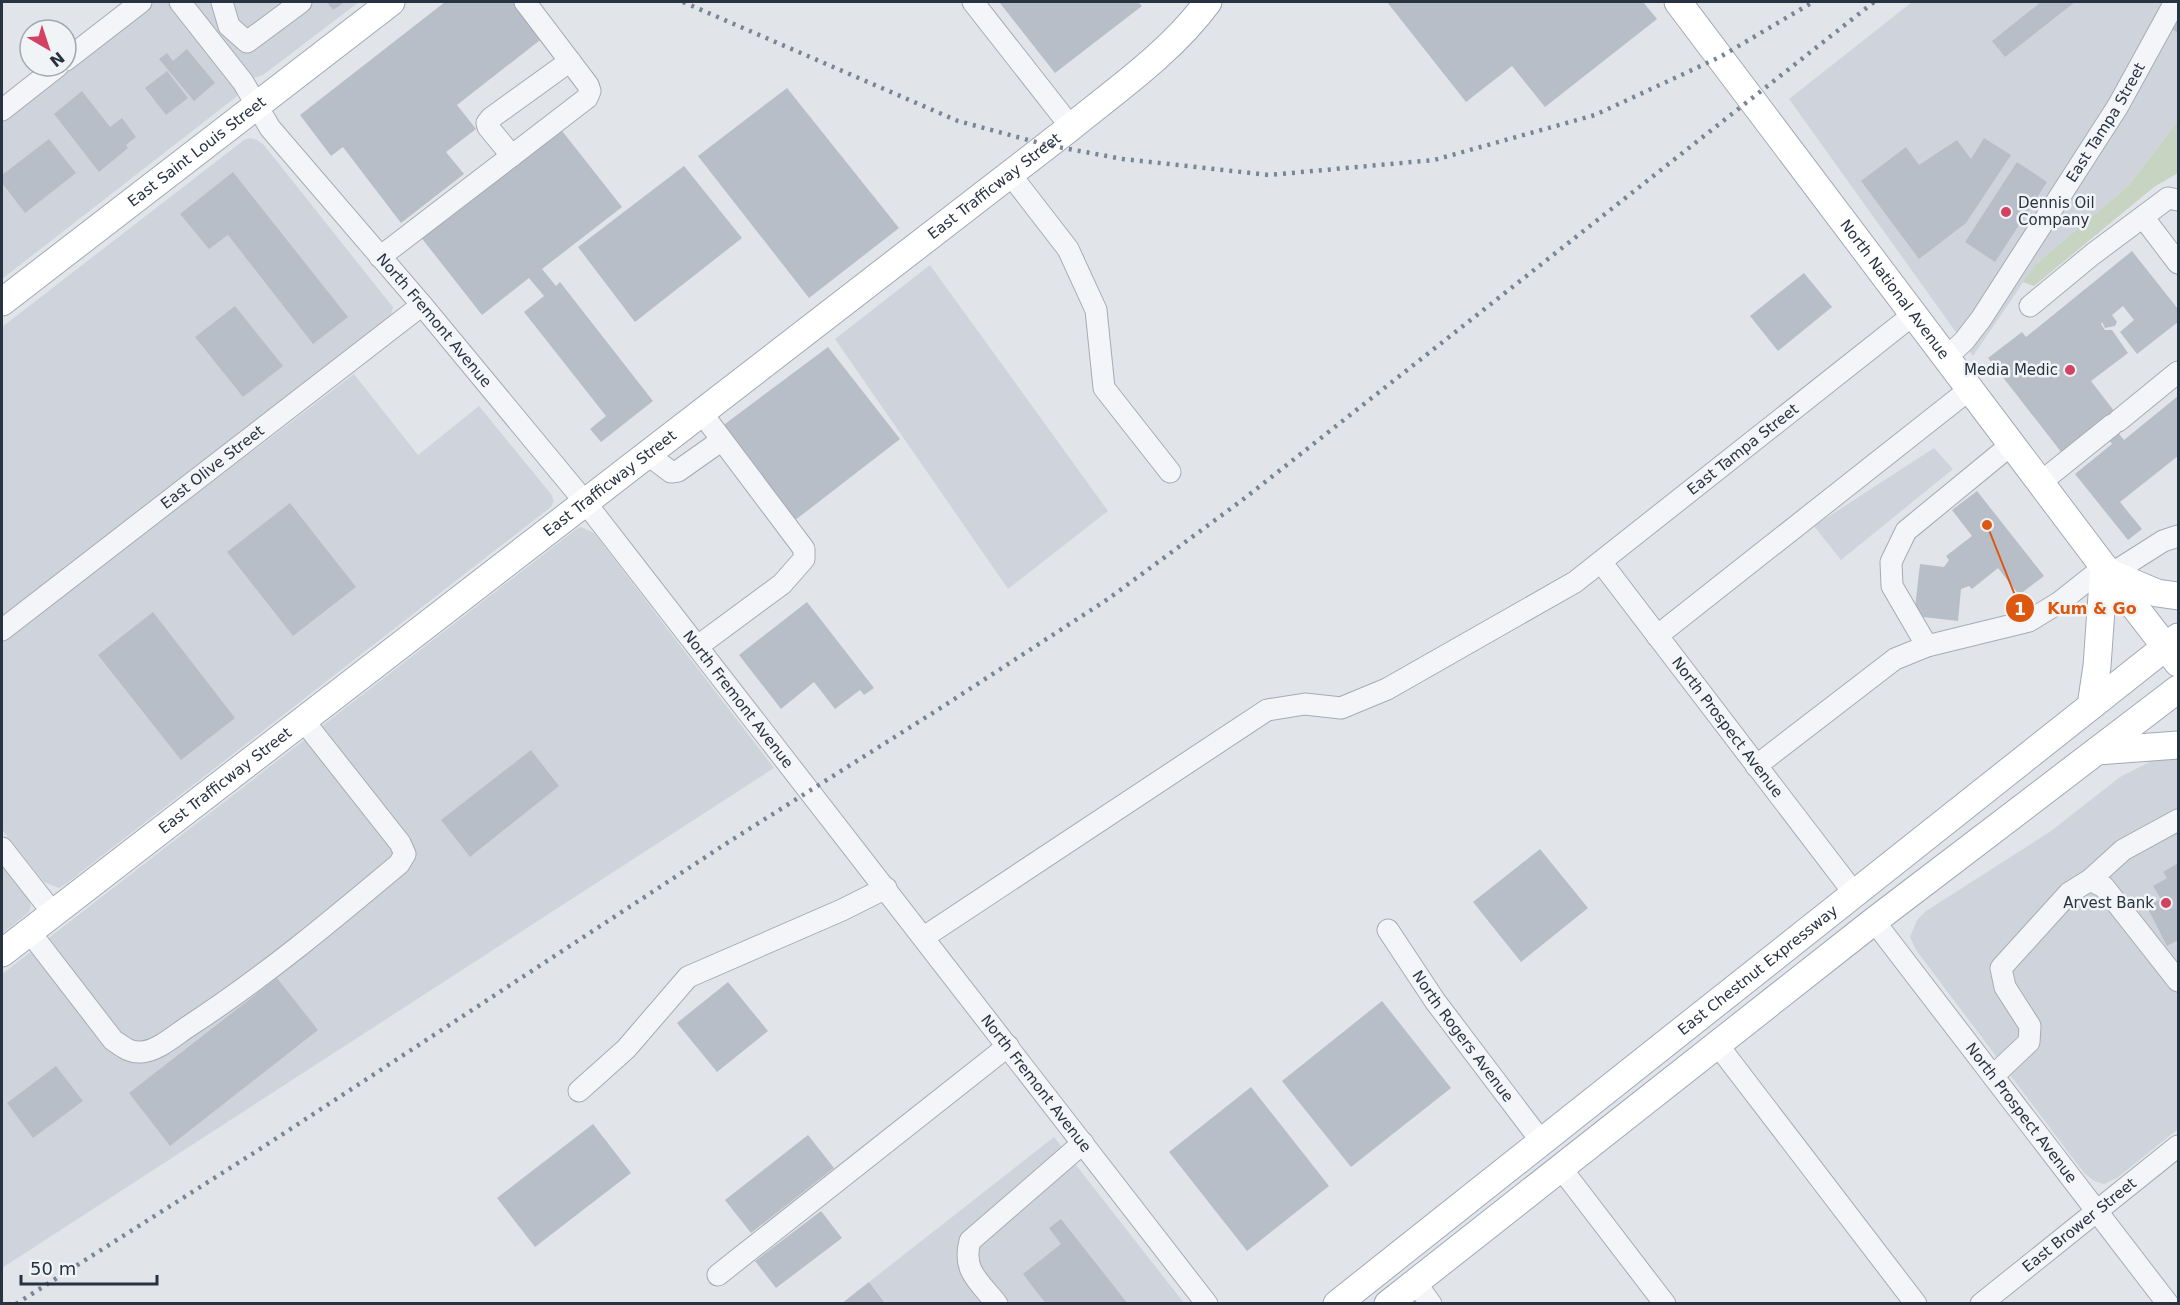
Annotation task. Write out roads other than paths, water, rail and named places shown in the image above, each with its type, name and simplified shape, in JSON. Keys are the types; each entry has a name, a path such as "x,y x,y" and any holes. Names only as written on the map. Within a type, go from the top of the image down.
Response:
{"main road":[{"name":"East Saint Louis Street","path":"2,302 391,2"},
{"name":"East Trafficway Street","path":"2,953 1071,127 1164,51 1208,2"},
{"name":"North National Avenue","path":"1678,2 2107,571 2174,649"},
{"path":"2091,706 2107,571 2157,593 2178,596"},
{"name":"East Chestnut Expressway","path":"1337,1304 2091,706 2174,649"},
{"path":"1388,1304 1423,1293 1560,1167 1874,921 2178,689"},
{"path":"2097,751 2178,745"}],"street":[{"path":"78,51 141,2"},
{"name":"North Fremont Avenue","path":"180,2 243,81 270,128 422,305 585,502 1207,1304"},
{"path":"222,2 229,26 247,42 301,2"},
{"path":"380,257 587,98 590,91 588,85 525,2"},
{"path":"973,2 1071,127"},
{"name":"East Tampa Street","path":"1947,357 1964,341 1993,300 2118,106 2175,2"},
{"path":"212,42 229,26"},
{"path":"512,156 487,123 570,61"},
{"path":"2,110 43,78"},
{"path":"1010,174 1068,249 1096,310 1104,388 1170,472"},
{"path":"2030,306 2093,254 2168,198 2178,200"},
{"path":"2143,217 2178,263"},
{"name":"East Olive Street","path":"2,630 422,305"},
{"name":"East Tampa Street","path":"924,937 1267,710 1305,704 1341,708 1387,689 1575,582 1914,314"},
{"path":"2041,482 2178,372"},
{"path":"1657,636 1970,388"},
{"path":"698,646 782,584 804,559 804,549 701,412"},
{"path":"647,454 671,472 678,471 722,440"},
{"path":"1927,646 1892,586 1891,562 1906,531 2012,444"},
{"path":"1756,766 1895,659 1927,646 2029,621 2107,571 2163,541 2178,536"},
{"name":"North Prospect Avenue","path":"1601,562 1854,893"},
{"path":"29,932 113,1040 128,1050 142,1052 158,1047 205,1016 314,935 399,864 405,854 400,843 303,720"},
{"path":"1993,1076 2029,1042 2030,1026 2005,987 2001,968 2069,893 2090,880 2123,850 2178,820"},
{"path":"2,848 53,913"},
{"path":"2090,880 2104,887 2174,969"},
{"path":"579,1091 626,1049 688,977 842,910 886,888"},
{"name":"North Prospect Avenue","path":"1874,921 2168,1304"},
{"name":"North Rogers Avenue","path":"1388,930 1435,1001 1541,1141"},
{"path":"1717,1044 1916,1304"},
{"path":"718,1275 1008,1046"},
{"path":"997,1304 968,1268 967,1254 970,1241 1083,1143"},
{"name":"East Brower Street","path":"1981,1304 2178,1146"},
{"path":"1560,1167 1665,1304"}],"railway":[{"path":"683,2 958,121 1047,145 1123,159 1269,175 1434,160 1595,115 1720,57 1813,2"},
{"path":"16,1304 260,1149 727,843 1108,599 1241,501 1874,2"}],"place":[{"name":"Dennis Oil Company","path":"2006,212"},
{"name":"Media Medic","path":"2070,370"},
{"name":"Kum & Go","path":"1987,525"},
{"name":"Arvest Bank","path":"2166,903"}]}
